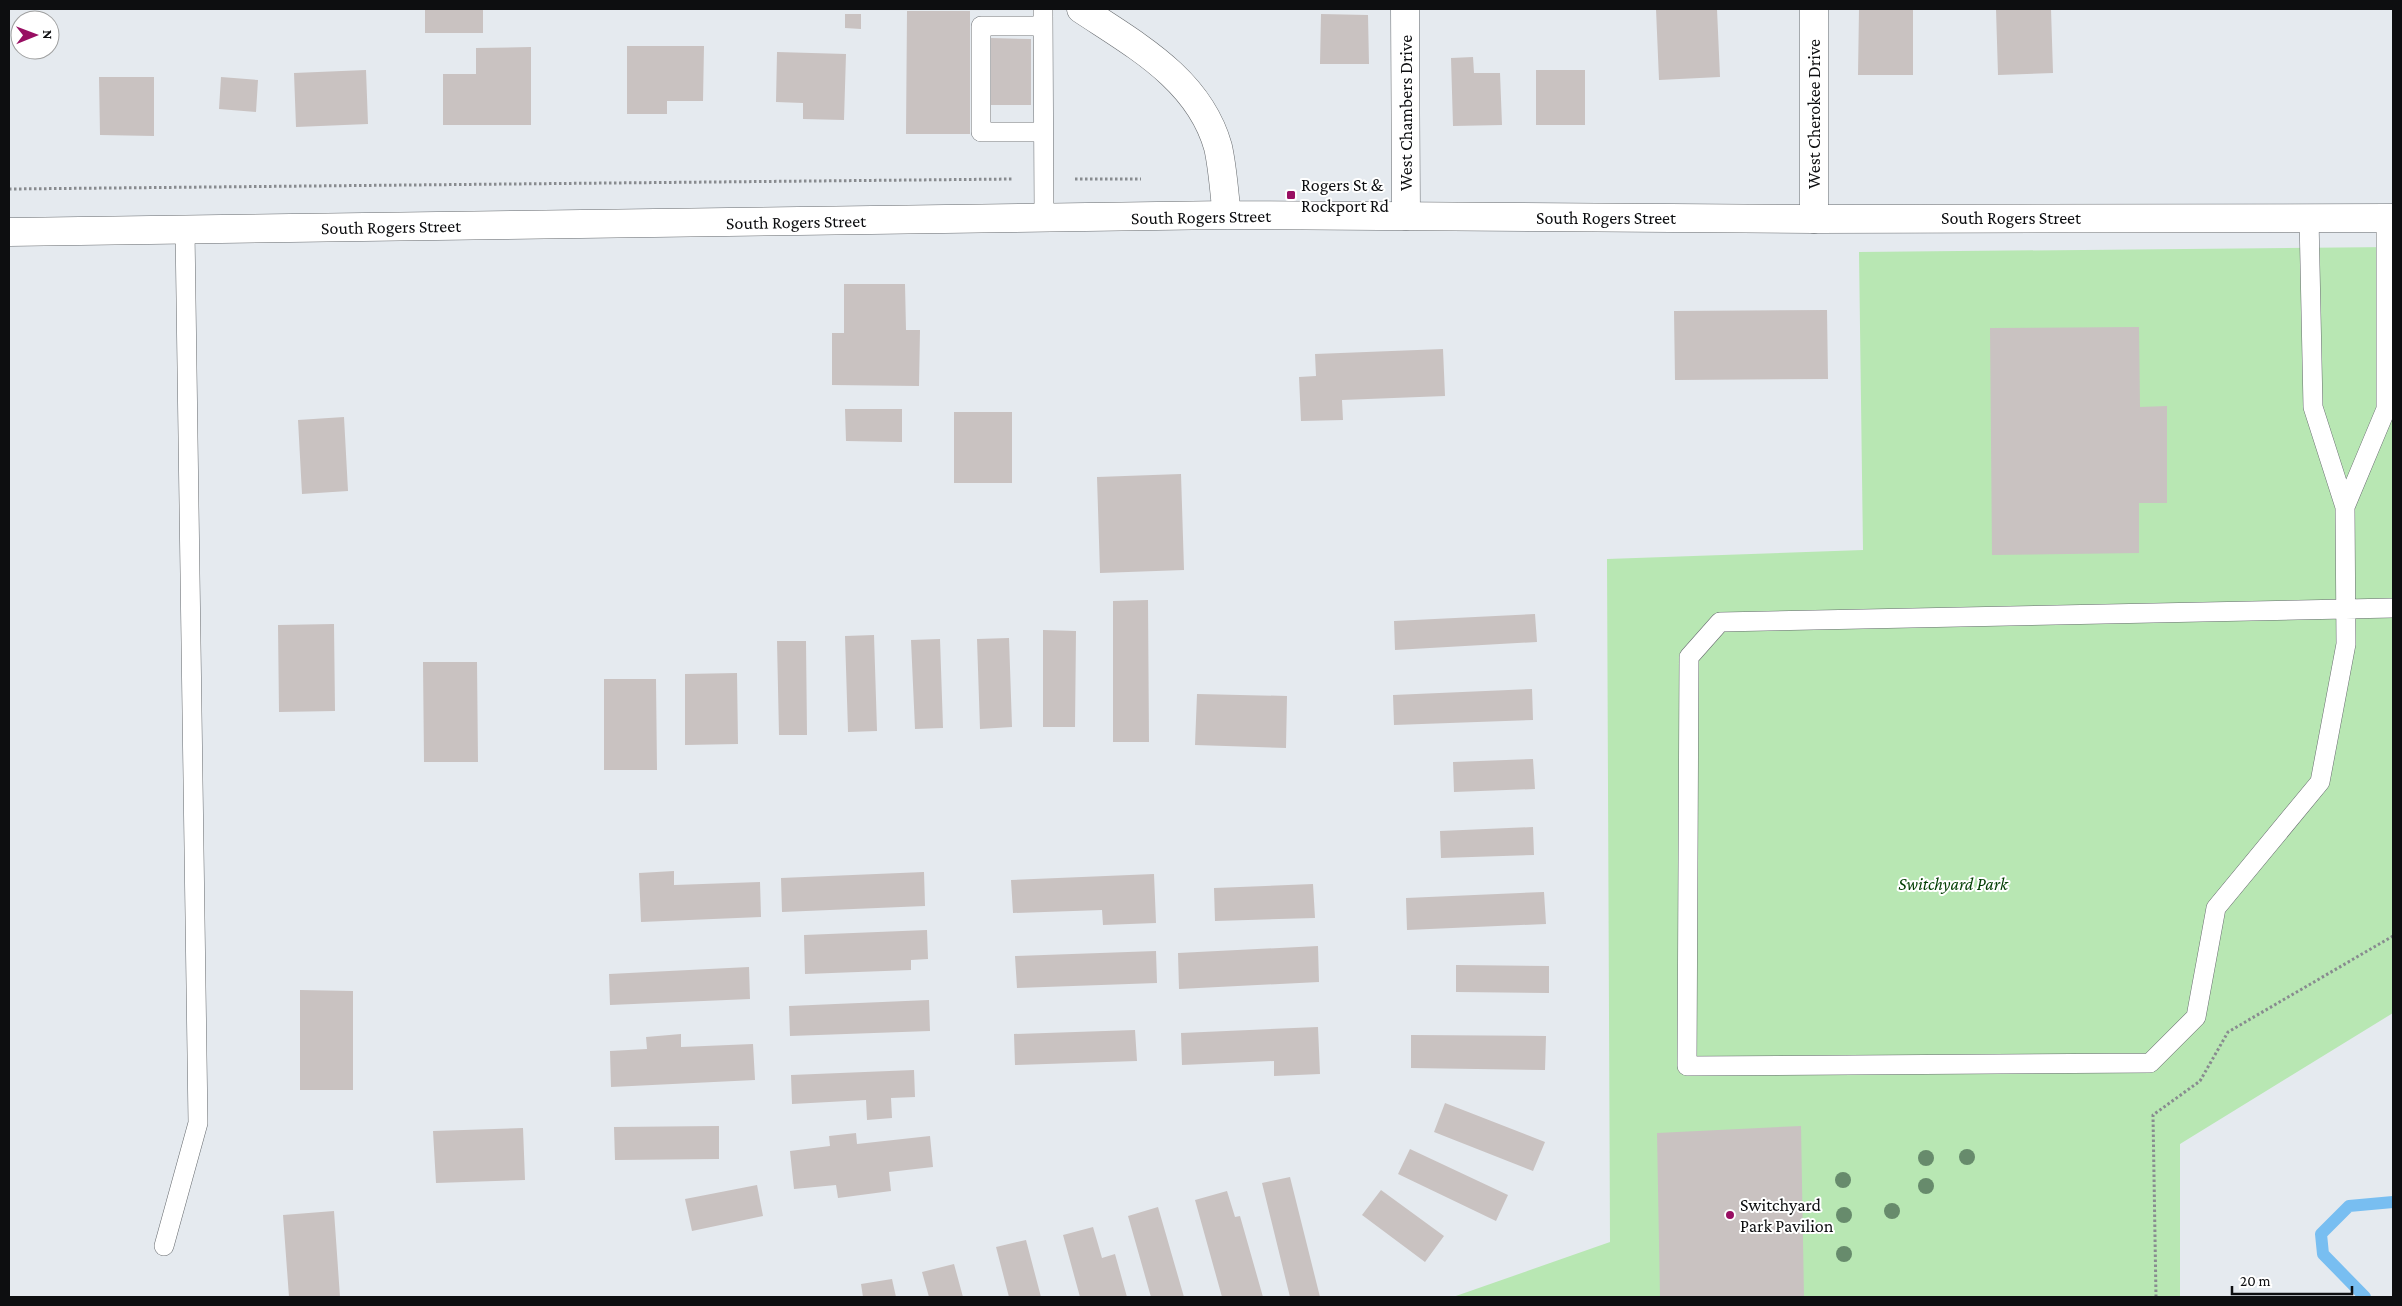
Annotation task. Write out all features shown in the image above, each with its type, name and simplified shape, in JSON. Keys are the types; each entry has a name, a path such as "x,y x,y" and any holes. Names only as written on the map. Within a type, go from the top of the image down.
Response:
{"street":[{"path":"1081,9 1152,56 1189,92 1200,108 1218,147 1227,216"},
{"name":"West Chambers Drive","path":"1405,9 1406,216"},
{"name":"West Cherokee Drive","path":"1814,9 1814,219"},
{"name":"South Rogers Street","path":"9,232 1227,216 1814,219 2390,218"}],"lane":[{"path":"1044,132 981,132 981,26 1042,17 1044,132 1044,219"},
{"path":"2309,217 2313,407 2345,507 2345,609 2346,644 2320,782 2216,908 2196,1017 2150,1063 1687,1066 1689,657 1720,622 2063,617 2345,609 2393,608"},
{"path":"2345,507 2386,408 2390,218"},
{"path":"164,1246 198,1124 186,230"}],"path":[{"path":"9,189 1138,178 1148,182"},
{"path":"2156,1297 2153,1115 2200,1081 2228,1032 2393,936"}],"green space":[{"name":"Switchyard Park","path":"2393,247 2393,1013 2180,1144 2180,1297 1453,1297 1610,1242 1607,559 1863,550 1859,252"}],"building":[{"path":"425,9 483,9 483,33 425,33"},
{"path":"1656,9 1717,9 1720,77 1659,80"},
{"path":"1859,9 1913,9 1913,75 1858,75"},
{"path":"1996,9 2051,9 2053,73 1998,75"},
{"path":"907,11 970,11 970,134 906,134"},
{"path":"845,14 861,14 861,29 845,28"},
{"path":"1321,14 1368,15 1369,64 1320,64"},
{"path":"990,38 1031,39 1031,105 989,105"},
{"path":"627,46 704,46 703,101 667,101 667,114 627,114"},
{"path":"531,47 531,125 443,125 443,74 476,74 476,48"},
{"path":"777,52 846,54 844,120 803,119 803,103 776,102"},
{"path":"1473,57 1474,73 1500,73 1502,125 1453,126 1451,58"},
{"path":"366,70 368,124 296,127 294,73"},
{"path":"1536,70 1585,70 1585,125 1536,125"},
{"path":"99,77 154,77 154,136 100,135"},
{"path":"221,77 258,80 256,112 219,109"},
{"path":"844,284 905,284 906,330 920,330 919,386 832,385 832,333 844,333"},
{"path":"1827,310 1828,379 1675,380 1674,311"},
{"path":"2139,327 2140,407 2167,406 2167,503 2139,503 2139,553 1992,555 1990,328"},
{"path":"1443,349 1445,396 1342,400 1343,420 1301,421 1299,377 1316,376 1315,354"},
{"path":"845,409 902,409 902,442 846,441"},
{"path":"954,412 1012,412 1012,483 954,483"},
{"path":"344,417 348,491 302,494 298,420"},
{"path":"1181,474 1184,570 1100,573 1097,477"},
{"path":"1148,600 1149,742 1113,742 1113,601"},
{"path":"1535,614 1537,642 1395,650 1394,621"},
{"path":"334,624 335,711 279,712 278,625"},
{"path":"1043,630 1076,631 1075,727 1043,727"},
{"path":"874,635 877,731 848,732 845,636"},
{"path":"1009,638 1012,727 980,729 977,639"},
{"path":"940,639 943,728 915,729 911,640"},
{"path":"777,641 806,641 807,735 779,735"},
{"path":"423,662 477,662 478,762 424,762"},
{"path":"737,673 738,744 685,745 685,674"},
{"path":"604,679 656,679 657,770 604,770"},
{"path":"1532,689 1533,720 1394,725 1393,695"},
{"path":"1197,694 1287,696 1286,748 1195,745"},
{"path":"1533,759 1535,789 1454,792 1453,762"},
{"path":"1533,827 1534,855 1441,858 1440,831"},
{"path":"674,871 674,885 760,882 761,917 641,922 639,873"},
{"path":"924,872 925,906 782,912 781,878"},
{"path":"1154,874 1156,923 1103,925 1102,910 1013,913 1011,880"},
{"path":"1313,884 1315,918 1215,921 1214,888"},
{"path":"1544,892 1546,924 1407,930 1406,898"},
{"path":"927,930 928,959 911,960 911,970 805,974 804,935"},
{"path":"1318,946 1319,982 1179,989 1178,953"},
{"path":"1156,951 1157,983 1017,988 1015,956"},
{"path":"1456,965 1549,966 1549,993 1456,992"},
{"path":"749,967 750,999 610,1005 609,974"},
{"path":"300,990 353,991 353,1090 300,1090"},
{"path":"929,1000 930,1031 790,1036 789,1006"},
{"path":"1318,1027 1320,1074 1274,1076 1274,1061 1182,1065 1181,1033"},
{"path":"1135,1030 1137,1061 1015,1065 1014,1034"},
{"path":"681,1034 681,1047 753,1044 755,1080 611,1087 610,1051 647,1049 646,1037"},
{"path":"1411,1035 1546,1036 1545,1070 1411,1068"},
{"path":"914,1070 915,1097 891,1098 892,1118 867,1120 866,1100 792,1104 791,1075"},
{"path":"1445,1103 1545,1142 1533,1171 1434,1132"},
{"path":"719,1126 719,1159 615,1160 614,1127"},
{"name":"Switchyard Park Pavilion","path":"1801,1126 1804,1297 1660,1297 1657,1133"},
{"path":"523,1128 525,1180 436,1183 433,1131"},
{"path":"856,1133 857,1144 930,1136 933,1167 889,1172 891,1191 838,1198 836,1185 794,1189 790,1151 830,1146 829,1136"},
{"path":"1410,1149 1508,1195 1496,1221 1398,1174"},
{"path":"1290,1177 1320,1297 1290,1297 1262,1183"},
{"path":"757,1185 763,1216 692,1231 685,1199"},
{"path":"1381,1190 1444,1236 1425,1262 1362,1215"},
{"path":"1227,1191 1235,1217 1240,1216 1263,1297 1222,1297 1195,1200"},
{"path":"1158,1207 1184,1297 1151,1297 1128,1216"},
{"path":"334,1211 340,1297 289,1297 283,1215"},
{"path":"1093,1227 1102,1258 1115,1254 1127,1297 1080,1297 1063,1235"},
{"path":"1026,1240 1041,1297 1009,1297 996,1247"},
{"path":"954,1264 963,1297 929,1297 922,1272"},
{"path":"892,1279 896,1297 863,1297 861,1284"}],"waterway":[{"path":"2365,1297 2323,1254 2321,1234 2349,1206 2393,1202"}],"place":[{"name":"Rogers St & Rockport Rd","path":"1291,195"},
{"name":"Switchyard Park Pavilion","path":"1730,1215"}]}
